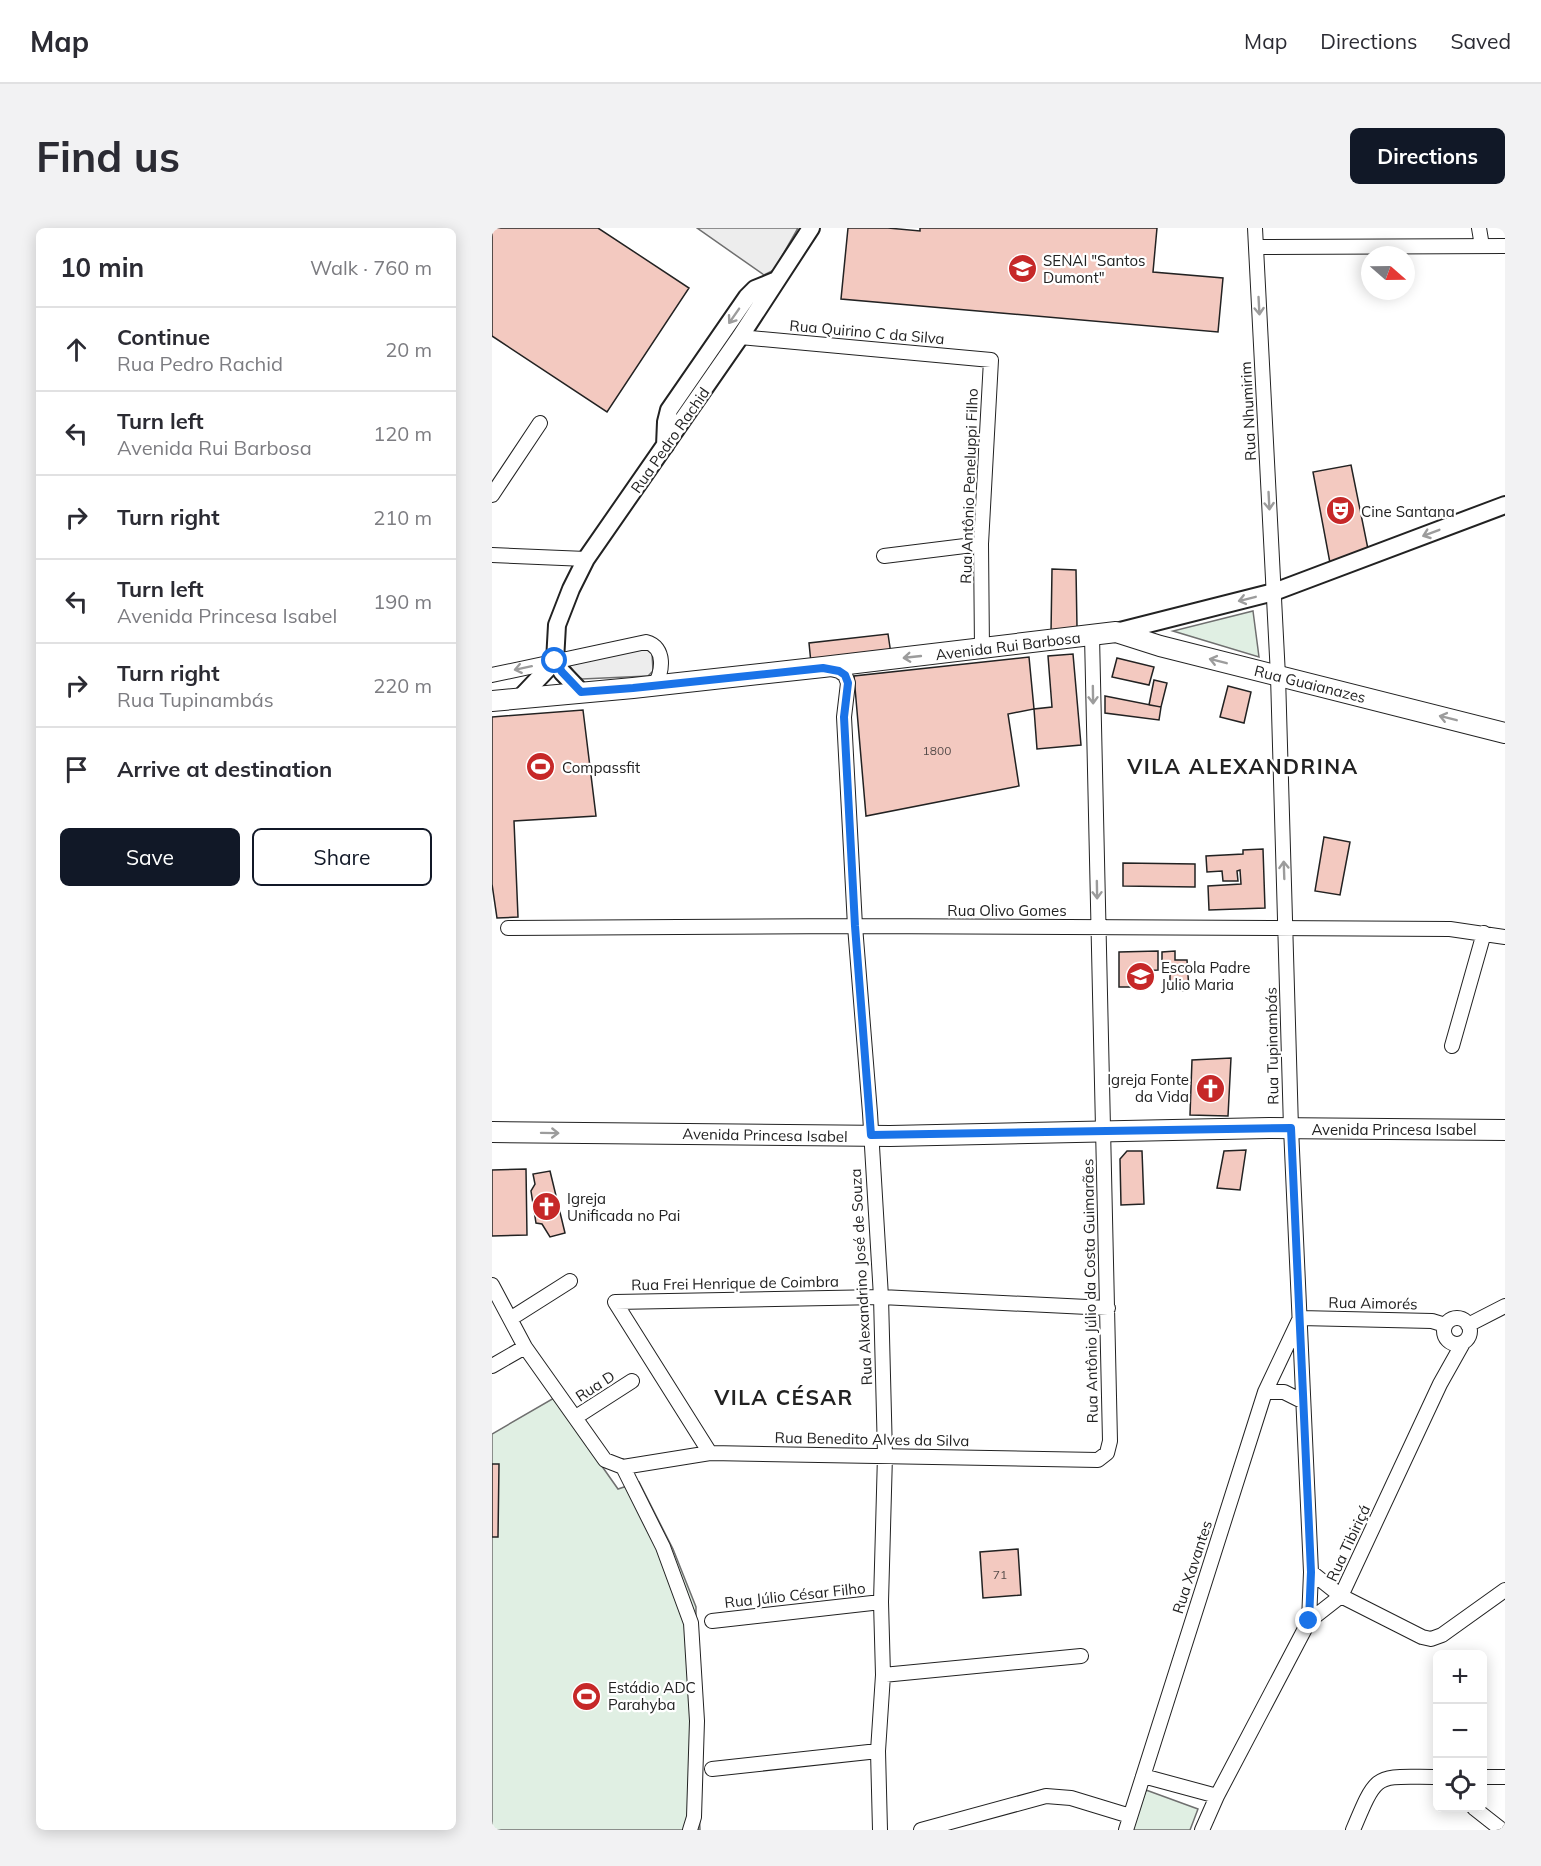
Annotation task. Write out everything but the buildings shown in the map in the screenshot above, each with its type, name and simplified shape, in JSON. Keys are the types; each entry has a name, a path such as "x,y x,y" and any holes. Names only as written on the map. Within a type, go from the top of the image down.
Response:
{"main road":[{"name":"Avenida Rui Barbosa","path":"492,701 823,668 1116,632"},
{"name":"Rua Guaianazes","path":"1116,632 1160,646 1505,733"},
{"name":"Avenida Princesa Isabel","path":"492,1132 871,1135 1291,1128 1505,1130"}],"street":[{"name":"Rua Pedro Rachid","path":"555,661 557,626 571,589 586,560 665,448 811,228"},
{"name":"Rua Nhumirim","path":"1255,228 1274,592"},
{"path":"1479,228 1482,246"},
{"path":"1256,247 1505,246"},
{"path":"665,448 669,410 747,297 755,289 777,280"},
{"name":"Rua Quirino C da Silva","path":"740,337 991,360"},
{"name":"Rua Antônio Peneluppi Filho","path":"982,650 981,544 991,360"},
{"path":"492,495 540,423"},
{"name":"Avenida Rui Barbosa","path":"1116,632 1274,592 1505,505"},
{"path":"884,556 981,544"},
{"path":"492,555 586,560"},
{"name":"Rua Tupinambás","path":"1274,592 1291,1128 1311,1572 1309,1621"},
{"name":"Rua Antônio Júlio da Costa Guimarães","path":"1092,636 1110,1441"},
{"path":"492,675 646,642 654,644 659,650 660,678 654,686"},
{"path":"555,661 581,692"},
{"path":"521,697 555,661"},
{"name":"Rua Alexandrino José de Souza","path":"823,668 839,671 845,675 848,683 844,717 855,926 881,1297 885,1455 881,1602 883,1675 878,1751 880,1830"},
{"name":"Rua Olivo Gomes","path":"508,928 855,926 1450,929 1505,937"},
{"path":"1452,1046 1484,933"},
{"path":"510,1319 570,1281"},
{"path":"492,1285 525,1347 605,1460 623,1467 663,1547 691,1623 697,1721 694,1817 690,1830"},
{"name":"Rua Frei Henrique de Coimbra","path":"710,1453 615,1302 881,1297 1108,1308"},
{"path":"1468,1325 1505,1306"},
{"name":"Rua Aimorés","path":"1300,1318 1432,1321 1445,1325"},
{"name":"Rua Xavantes","path":"1126,1830 1265,1392 1300,1318"},
{"path":"1459,1318 1468,1325 1470,1333 1463,1343 1455,1344 1448,1341 1444,1333 1445,1325 1451,1319 1459,1318"},
{"name":"Rua Tibiriçá","path":"1440,1384 1448,1341"},
{"name":"Rua Tibiriçá","path":"1202,1830 1217,1796 1309,1621 1341,1596 1440,1384 1463,1343"},
{"path":"492,1366 525,1347"},
{"name":"Rua D","path":"576,1418 632,1382"},
{"path":"1265,1392 1284,1392 1302,1401"},
{"name":"Rua Benedito Alves da Silva","path":"623,1467 710,1453 1098,1460 1107,1453 1110,1441"},
{"path":"1311,1572 1341,1596 1422,1637 1431,1639 1442,1635 1505,1590"},
{"name":"Rua Júlio César Filho","path":"712,1621 881,1602"},
{"path":"883,1675 1081,1656"},
{"path":"712,1769 878,1751"},
{"path":"1143,1776 1217,1796"},
{"path":"1353,1830 1375,1784 1387,1777 1433,1777"},
{"path":"1487,1779 1505,1777"},
{"path":"921,1830 1046,1796 1071,1798 1130,1816"},
{"path":"1481,1812 1502,1830"}],"green space":[{"path":"1253,611 1259,657 1173,631"},
{"name":"Estádio ADC Parahyba","path":"554,1398 618,1489 639,1482 673,1549 696,1607 695,1722 700,1830 492,1830 492,1434"},
{"path":"1146,1790 1198,1809 1190,1830 1132,1830"}],"shaded area":[{"path":"697,228 798,228 774,270 764,275"},
{"path":"646,647 652,653 653,671 648,676 582,679 566,661"}],"place":[{"name":"SENAI \"Santos Dumont\"","path":"1022,269"},
{"name":"Cine Santana","path":"1340,511"},
{"name":"Compassfit","path":"541,767"},
{"name":"Escola Padre Julio Maria","path":"1140,976"},
{"name":"Igreja Fonte da Vida","path":"1210,1088"},
{"name":"Igreja Unificada no Pai","path":"546,1207"},
{"name":"Estádio ADC Parahyba","path":"587,1696"}],"district":[{"name":"VILA ALEXANDRINA","path":"1243,766"},
{"name":"VILA CÉSAR","path":"784,1397"}],"route":[{"path":"555,661 581,692 823,668 839,671 845,675 848,683 844,717 855,926 871,1135 1291,1128 1311,1572 1309,1621"}]}
